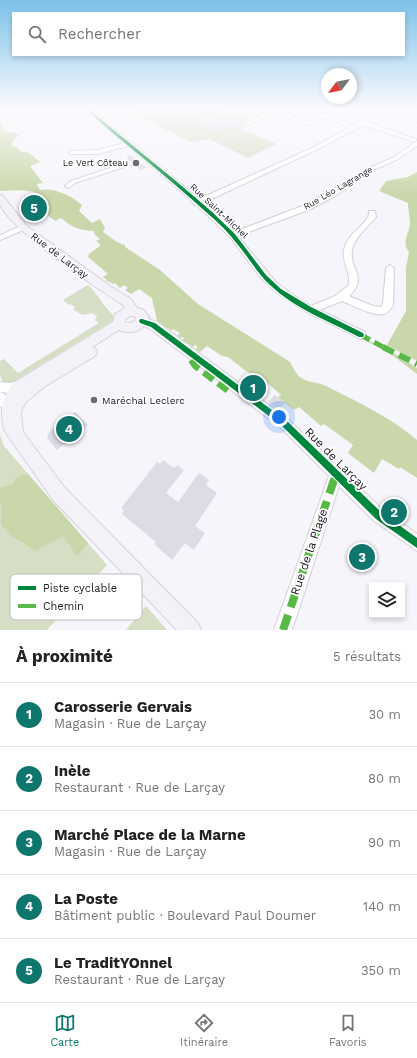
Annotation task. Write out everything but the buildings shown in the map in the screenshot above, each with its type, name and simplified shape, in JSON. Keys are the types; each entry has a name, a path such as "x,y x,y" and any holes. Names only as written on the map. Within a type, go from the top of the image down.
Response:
{"main road":[{"name":"Rue de Larçay","path":"0,198 24,228 108,290 119,306 125,319 142,315 142,321"},
{"path":"125,319 135,327 142,321"},
{"path":"125,319 20,386 11,396 3,400 5,416 9,425 18,435 59,494 136,574"},
{"path":"18,435 14,416 16,404 22,396 125,319"},
{"path":"142,580 190,630"}],"street":[{"name":"Rue Saint-Michel","path":"120,137 233,235 269,281 288,296 311,310 361,335"},
{"path":"197,203 336,137"},
{"name":"Rue Léo Lagrange","path":"233,235 308,207 332,194 367,171 396,158 415,141"},
{"path":"72,153 101,151 128,144"},
{"path":"69,186 72,182 131,163"},
{"path":"311,310 342,297 352,288 355,280 348,257 350,244 370,218 372,213"},
{"path":"0,238 24,228"},
{"path":"342,297 371,309 383,311 388,305 390,268"},
{"name":"Rue de Larçay","path":"142,321 153,325 285,424 379,516 417,543"},
{"path":"0,387 9,388 20,386"},
{"name":"Rue de la Plage","path":"283,630 336,474"}],"green space":[{"path":"0,137 16,137 11,145 18,148 19,151 29,153 40,162 30,166 43,183 37,184 40,190 45,189 57,191 78,202 82,205 79,211 92,223 100,219 105,228 103,232 117,242 125,245 125,247 160,270 198,304 290,362 300,377 326,386 362,404 396,424 417,440 417,478 400,467 399,469 382,459 374,473 348,453 353,445 324,424 321,426 299,407 294,410 278,397 281,395 263,379 246,371 228,357 222,356 207,346 200,352 195,349 198,347 195,345 193,347 182,340 184,338 177,336 180,333 173,329 170,331 170,329 157,321 152,298 139,289 131,294 125,290 128,288 124,285 120,288 115,283 113,284 108,281 104,282 107,280 103,277 108,274 88,257 89,254 100,246 100,244 96,241 100,239 95,235 94,231 76,228 61,218 55,221 45,213 47,211 32,196 41,195 32,191 0,191"},
{"path":"181,137 261,137 276,144 248,158 209,139 190,142"},
{"path":"417,172 417,361 387,345 406,311 406,268 409,252 406,242 410,221 408,203 379,191 386,181 408,177"},
{"path":"88,285 113,315 114,320 13,382 3,383 0,375 0,361 4,359 18,373 99,323 95,320 97,316 92,313 82,315 73,309 75,307 71,304 69,305 63,300"},
{"path":"358,335 399,356 417,368 417,374 388,352 356,336"},
{"path":"0,435 4,446 107,565 99,574 10,574 10,620 56,620 47,630 0,630"},
{"path":"28,474 88,543 77,556 63,536 35,551 13,538 1,525 2,506 0,504 0,490 2,487 13,484 18,476"},
{"path":"146,606 167,630 126,630 134,620 142,620 142,611"}],"tunnel":[{"path":"131,163 137,161"}],"marked path":[{"path":"361,335 417,364"},
{"path":"191,360 195,366 228,391"},
{"path":"283,630 336,474"}],"cycle path":[{"path":"121,137 174,181 226,228 240,243 264,276 279,290 309,309 361,335"},
{"path":"142,321 153,325 285,424 379,516 417,543"}],"place":[{"name":"Le Vert Côteau","path":"136,163"},
{"name":"Le TraditYOnnel","path":"34,208"},
{"name":"Carosserie Gervais","path":"253,388"},
{"name":"Maréchal Leclerc","path":"94,400"},
{"name":"La Poste","path":"69,429"},
{"name":"Inèle","path":"394,512"},
{"name":"Marché Place de la Marne","path":"362,557"}]}
